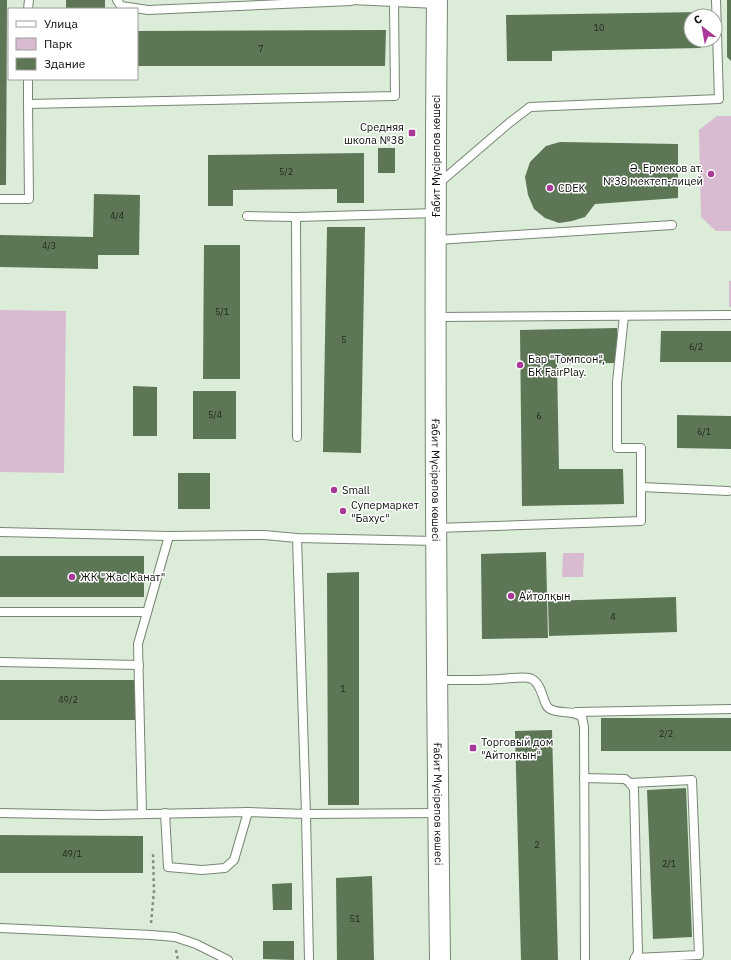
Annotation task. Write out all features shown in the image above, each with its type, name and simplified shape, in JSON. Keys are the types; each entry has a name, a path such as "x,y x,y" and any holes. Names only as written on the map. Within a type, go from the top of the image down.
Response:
{"street":[{"name":"Ғабит Мүсірепов көшесі","path":"437,2 436,534 440,960"}],"lane":[{"path":"117,0 121,6 134,8"},
{"path":"138,9 148,10 283,2 351,0 437,2"},
{"path":"436,186 530,107 718,99 716,0"},
{"path":"28,104 395,96 394,2"},
{"path":"0,199 29,199 28,80"},
{"path":"247,216 296,217 436,213"},
{"path":"296,217 296,437"},
{"path":"436,240 672,225"},
{"path":"436,317 731,315"},
{"path":"0,532 169,536 264,535 297,538 436,534 641,521 641,448 617,448 617,382 624,316"},
{"path":"641,486 728,491"},
{"path":"142,814 138,644 169,536"},
{"path":"297,538 309,960"},
{"path":"0,612 147,612"},
{"path":"0,662 139,665"},
{"path":"437,680 499,680 530,678 537,682 549,709 556,711 576,712 731,709"},
{"path":"576,712 582,717 584,727 585,960"},
{"path":"584,778 625,779 634,789 638,953 634,959"},
{"path":"630,783 692,780 699,955 634,959"},
{"path":"165,814 168,867 202,870 225,868 234,860 248,812"},
{"path":"0,813 165,814 248,812 306,814 438,812"},
{"path":"0,928 151,934 175,937 196,944 228,960"}],"path":[{"path":"151,934 154,891 153,851"}],"green space":[{"name":"Ә. Ермеков ат. №38 мектеп-лицей","path":"717,116 731,116 731,231 716,231 701,217 699,130"},
{"path":"729,281 731,281 731,307 729,307"},
{"path":"0,310 66,311 64,473 0,472"},
{"path":"563,553 584,553 583,577 562,577"}],"building":[{"path":"0,0 7,0 6,185 0,185"},
{"path":"66,0 105,0 105,8 66,8"},
{"path":"727,0 731,0 731,61 727,57"},
{"path":"683,12 683,48 701,48 552,51 552,61 507,61 506,15"},
{"path":"386,30 385,66 138,66 138,31"},
{"path":"560,142 678,144 678,198 595,204 585,217 559,223 545,218 534,209 528,195 525,177 530,162 546,146"},
{"path":"378,148 395,148 395,173 378,173"},
{"path":"364,153 364,203 337,203 337,189 233,190 233,206 208,206 208,155"},
{"path":"94,194 140,195 139,255 98,255 98,269 0,267 0,235 93,237"},
{"path":"327,227 365,227 361,453 323,452"},
{"path":"204,245 240,245 240,379 203,379"},
{"path":"617,328 618,363 557,364 559,469 623,469 624,504 522,506 520,330"},
{"path":"661,331 731,331 731,362 660,362"},
{"path":"133,386 157,387 157,436 133,436"},
{"path":"193,391 236,391 236,439 193,439"},
{"path":"677,415 731,416 731,449 677,448"},
{"path":"178,473 210,473 210,509 178,509"},
{"path":"546,552 548,638 482,639 481,554"},
{"name":"ЖК \"Жас Канат\"","path":"0,556 144,556 144,597 0,597"},
{"path":"359,572 359,805 328,805 327,573"},
{"path":"676,597 677,632 549,636 548,601"},
{"path":"0,680 136,680 135,720 0,720"},
{"path":"601,718 731,718 731,751 601,751"},
{"path":"552,730 558,960 521,960 515,731"},
{"path":"686,788 692,937 653,939 647,790"},
{"path":"0,835 143,836 143,873 0,873"},
{"path":"372,876 374,960 337,960 336,878"},
{"path":"292,883 292,910 273,910 272,884"},
{"path":"263,941 294,941 294,960 263,959"}],"place":[{"name":"Средняя школа №38","path":"412,133"},
{"name":"Ә. Ермеков ат. №38 мектеп-лицей","path":"711,174"},
{"name":"CDEK","path":"550,188"},
{"name":"Бар \"Томпсон\", БК FairPlay.","path":"520,365"},
{"name":"Small","path":"334,490"},
{"name":"Супермаркет \"Бахус\"","path":"343,511"},
{"name":"ЖК \"Жас Канат\"","path":"72,577"},
{"name":"Айтолқын","path":"511,596"},
{"name":"Торговый дом \"Айтолкын\"","path":"473,748"}]}
